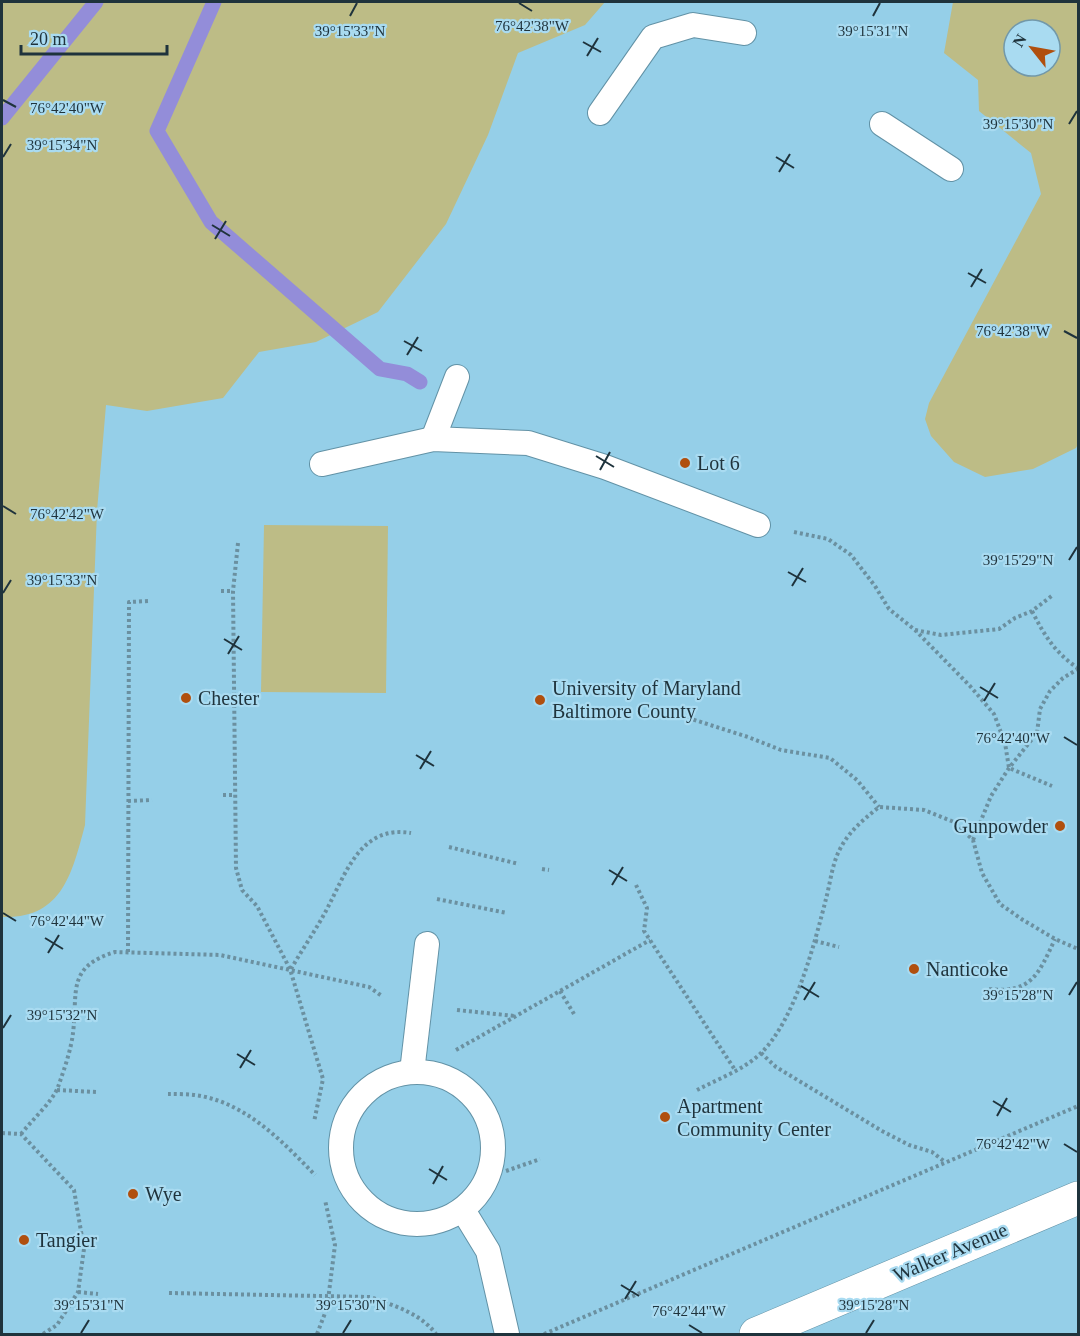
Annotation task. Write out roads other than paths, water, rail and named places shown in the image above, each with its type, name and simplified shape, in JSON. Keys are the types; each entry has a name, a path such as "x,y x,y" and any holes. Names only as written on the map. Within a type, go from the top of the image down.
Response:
{"street":[{"name":"Walker Avenue","path":"756,1335 1078,1198"}],"lane":[{"path":"600,113 653,38 693,25 744,33"},
{"path":"882,124 951,169"},
{"path":"433,439 457,377"},
{"path":"322,464 433,439 528,443 605,467 758,525"},
{"path":"412,1072 427,944"},
{"path":"412,1072 440,1075 464,1088 483,1109 492,1135 491,1163 481,1190 463,1210 443,1220 422,1225 400,1223 379,1215 362,1202 349,1185 342,1164 340,1142 345,1121 356,1102 372,1086 391,1076 412,1072"},
{"path":"463,1210 488,1251 507,1335"}],"waterway":[{"path":"2,118 96,2"},
{"path":"214,2 157,131 211,222 380,369 407,374 420,382"}],"place":[{"name":"Lot 6","path":"685,463"},
{"name":"Chester","path":"186,698"},
{"name":"University of Maryland Baltimore County","path":"540,700"},
{"name":"Gunpowder","path":"1060,826"},
{"name":"Nanticoke","path":"914,969"},
{"name":"Apartment Community Center","path":"665,1117"},
{"name":"Wye","path":"133,1194"},
{"name":"Tangier","path":"24,1240"}]}
